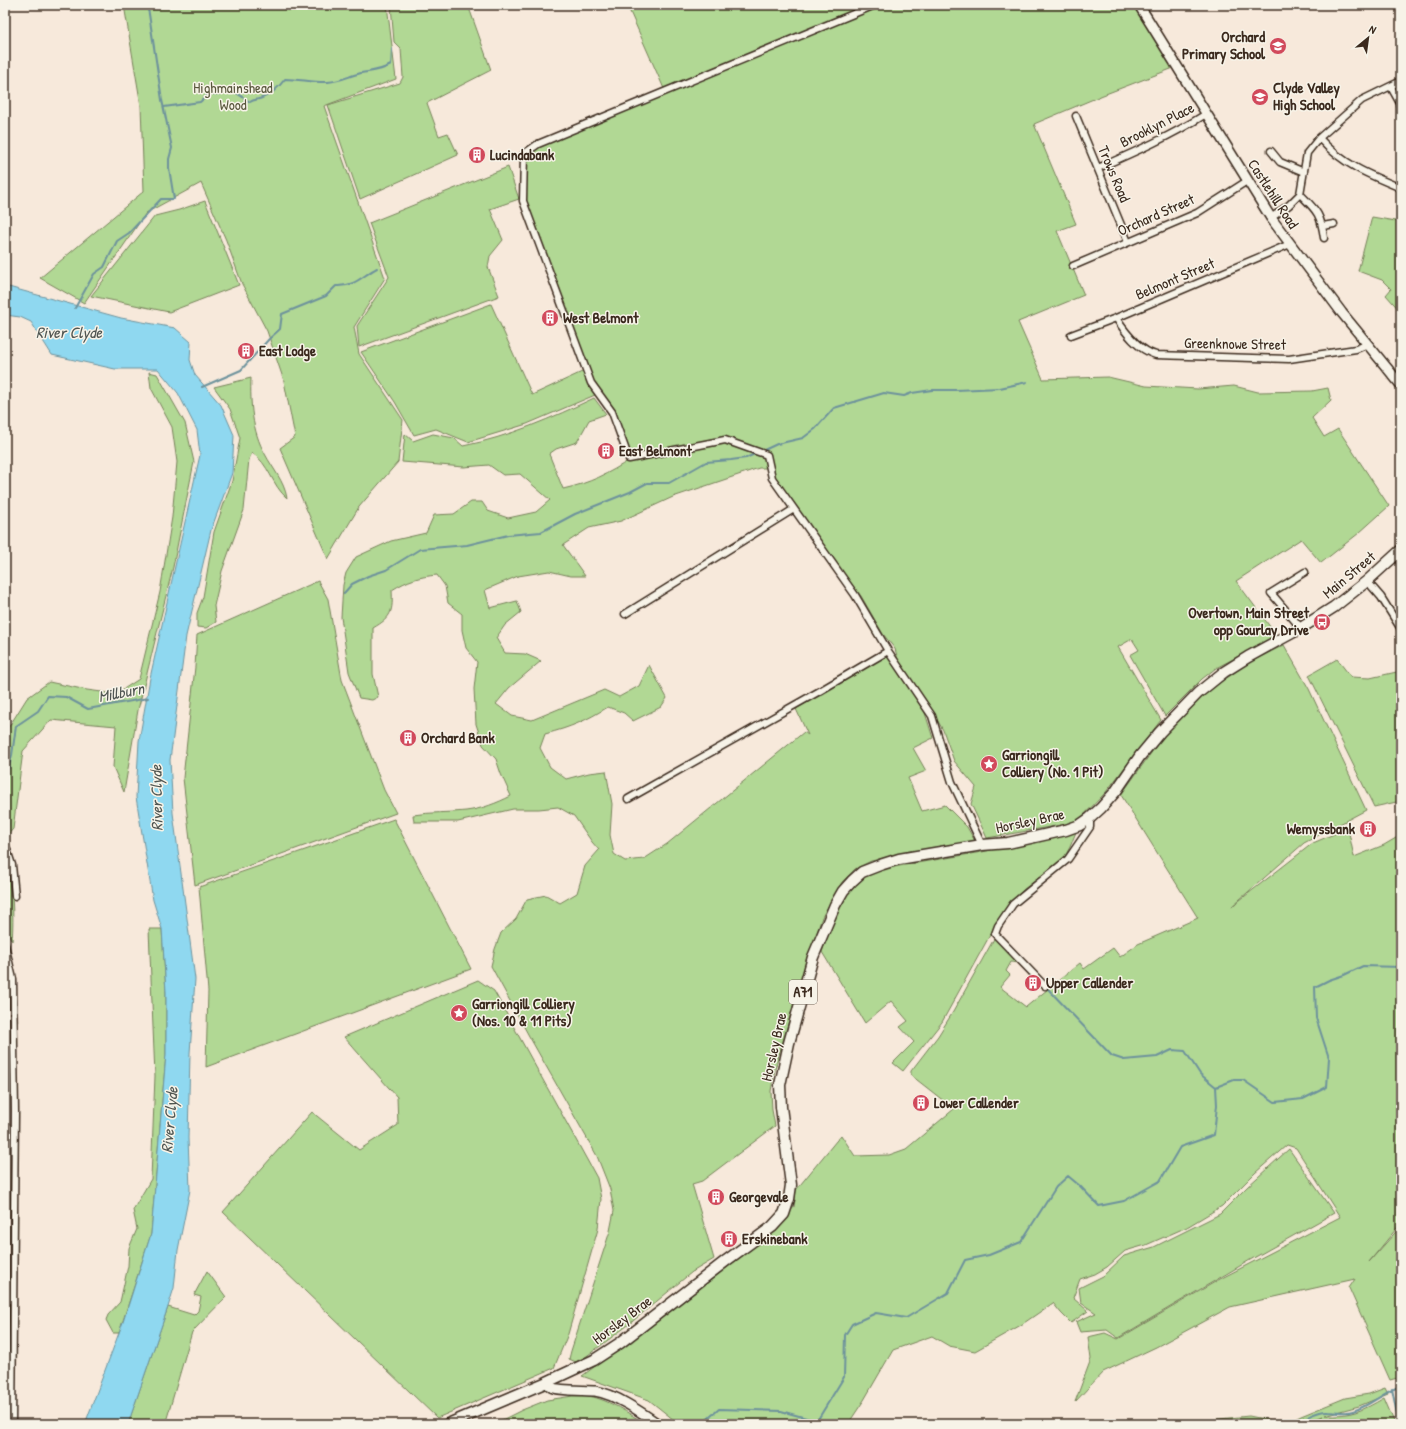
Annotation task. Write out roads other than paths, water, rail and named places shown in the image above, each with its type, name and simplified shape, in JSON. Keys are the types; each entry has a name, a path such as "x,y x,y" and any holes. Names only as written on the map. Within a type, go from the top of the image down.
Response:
{"main road":[{"name":"Castlehill Road","path":"1139,5 1271,218 1401,385"},
{"name":"Main Street","path":"1272,644 1334,607 1367,581 1401,550"},
{"name":"Horsley Brae","path":"448,1424 547,1382 594,1360 620,1343 772,1227 784,1214 789,1199 791,1185 781,1107 780,1085 789,1043 813,957 835,905 843,891 852,881 862,872 899,860 982,845 1008,842 1066,830 1080,825 1101,808 1116,791 1140,756 1167,724 1198,693 1224,672 1272,644"},
{"path":"547,1382 551,1387 560,1389 597,1391 618,1399 658,1424"}],"street":[{"path":"875,5 538,144 524,154 523,201 591,383 612,412 629,459 726,440 767,455 772,478 855,596 888,651 932,716 952,782 982,845"},
{"path":"1271,218 1289,205 1300,194 1307,154 1319,138 1362,100 1401,81"},
{"path":"1391,87 1401,105"},
{"name":"Brooklyn Place","path":"1098,168 1152,145 1172,135 1206,114"},
{"name":"Trows Road","path":"1076,116 1128,242"},
{"path":"1319,138 1334,154 1352,166 1401,188"},
{"path":"1271,151 1280,162 1304,172"},
{"name":"Orchard Street","path":"1072,266 1197,213 1247,181"},
{"path":"1300,194 1316,210 1320,217 1323,226 1324,238"},
{"path":"1323,226 1334,224"},
{"name":"Belmont Street","path":"1071,335 1116,318 1290,244"},
{"name":"Greenknowe Street","path":"1116,318 1126,334 1150,353 1156,355 1290,359 1356,349 1368,344"},
{"path":"625,614 794,509"},
{"path":"1301,628 1271,593 1306,572"},
{"path":"1367,581 1381,597 1401,629"},
{"path":"628,799 888,651"},
{"path":"1045,986 995,934 998,926 1013,904 1068,859 1090,826 1090,818"},
{"path":"5,844 12,865 15,896"},
{"path":"5,944 13,980 14,1026 15,1233 12,1424"}],"water":[{"name":"River Clyde","path":"5,286 121,318 175,328 191,342 190,360 195,375 221,405 234,435 232,473 211,530 186,636 170,760 173,813 195,979 190,1053 188,1138 190,1190 178,1250 174,1288 128,1424 85,1424 123,1322 151,1234 166,1054 166,992 162,929 153,900 136,797 139,741 150,678 200,455 197,430 178,393 158,369 115,369 52,355 31,322 20,317 5,315"}],"waterway":[{"path":"75,308 94,274 104,267 117,241 129,233 161,199 174,199 169,168 169,159 172,148 162,100 147,5"},
{"path":"164,107 200,102 209,94 217,94 232,90 250,102 269,95 285,79 323,82 337,81 361,73 380,70 391,65 392,49"},
{"path":"202,387 241,370 280,329 282,314 326,296 336,286 343,286 353,283 377,268"},
{"path":"762,451 777,444 803,438 815,429 834,408 884,393 904,396 912,393 932,390 1000,388 1027,382"},
{"path":"344,593 352,584 368,576 386,570 420,549 467,545 508,535 541,532 575,514 630,492 647,483 669,483 706,462 746,458 757,453"},
{"name":"Millburn","path":"5,781 12,755 16,726 38,711 48,696 66,697 88,709 148,698"},
{"name":"Millburn","path":"5,799 8,824 5,825"},
{"path":"702,1424 719,1409 781,1411 817,1421 844,1377 845,1335 852,1324 876,1313 906,1318 948,1293 965,1260 989,1255 1021,1242 1056,1187 1068,1176 1099,1206 1124,1201 1160,1181 1180,1147 1214,1135 1217,1105 1216,1087 1234,1080 1243,1080 1275,1102 1303,1099 1327,1087 1329,1058 1316,1018 1315,987 1363,966 1401,967"},
{"path":"1048,989 1112,1056 1124,1060 1157,1057 1172,1050 1185,1051 1200,1074 1216,1087"},
{"path":"1297,1424 1316,1413 1325,1411 1353,1411 1401,1386"},
{"path":"1392,1389 1399,1424"}],"place":[{"name":"Orchard Primary School","path":"1278,46"},
{"name":"Clyde Valley High School","path":"1260,97"},
{"name":"Lucindabank","path":"477,155"},
{"name":"West Belmont","path":"550,318"},
{"name":"East Lodge","path":"246,351"},
{"name":"East Belmont","path":"606,451"},
{"name":"Overtown, Main Street opp Gourlay Drive","path":"1322,622"},
{"name":"Orchard Bank","path":"408,738"},
{"name":"Garriongill Colliery (No. 1 Pit)","path":"989,764"},
{"name":"Wemyssbank","path":"1368,829"},
{"name":"Upper Callender","path":"1033,983"},
{"name":"Garriongill Colliery (Nos. 10 & 11 Pits)","path":"459,1013"},
{"name":"Lower Callender","path":"921,1103"},
{"name":"Georgevale","path":"716,1197"},
{"name":"Erskinebank","path":"729,1239"}],"park label":[{"name":"Highmainshead Wood","path":"233,96"}]}
